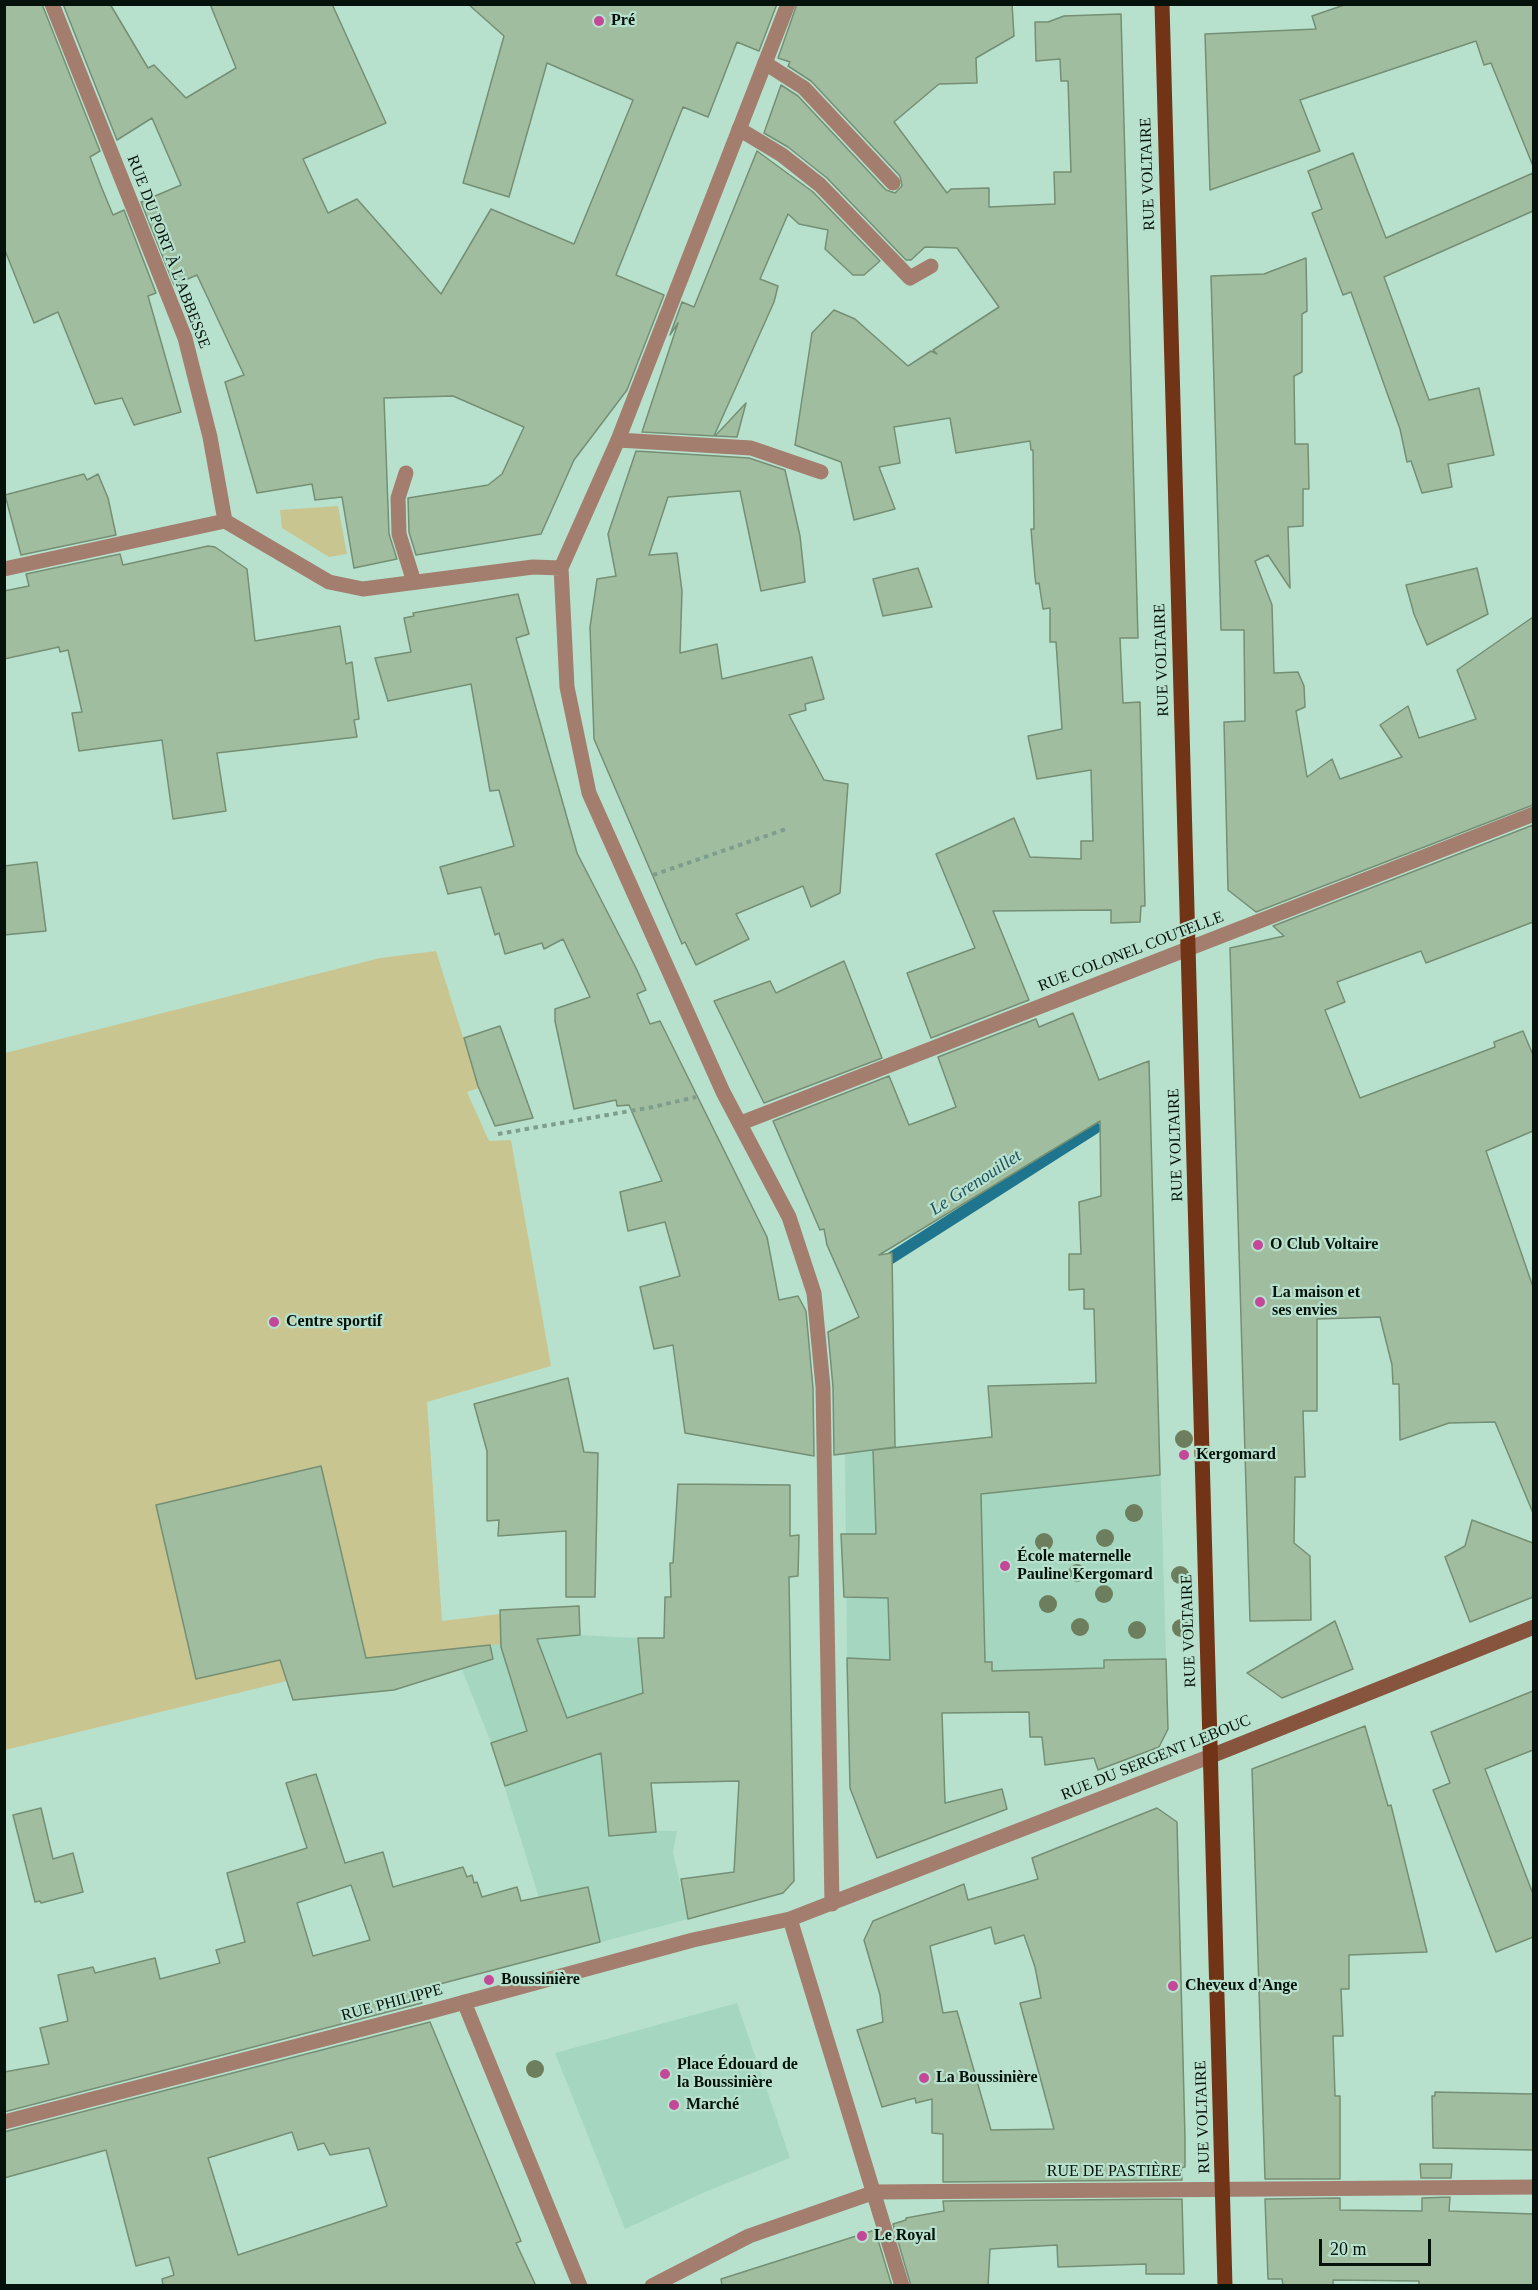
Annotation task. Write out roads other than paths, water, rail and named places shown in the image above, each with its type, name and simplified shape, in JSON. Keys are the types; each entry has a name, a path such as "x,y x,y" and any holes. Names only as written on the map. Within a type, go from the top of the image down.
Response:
{"main road":[{"name":"RUE VOLTAIRE","path":"1162,4 1225,2286"},
{"name":"RUE DU SERGENT LEBOUC","path":"1210,1755 1533,1627"}],"street":[{"name":"RUE DU PORT À L'ABBESSE","path":"52,4 185,338 210,436 225,521"},
{"path":"788,4 618,440 561,568 567,687 589,793 723,1092 789,1217 814,1293 823,1387 832,1904"},
{"path":"765,63 804,88 893,183"},
{"path":"740,129 782,155 820,185 910,278 932,266"},
{"path":"618,440 751,448 821,472"},
{"path":"406,473 398,498 399,534 411,583"},
{"path":"4,569 225,521 329,582 363,589 533,567 561,568"},
{"name":"RUE COLONEL COUTELLE","path":"741,1123 1533,814"},
{"name":"RUE DU SERGENT LEBOUC","path":"790,1919 1210,1755"},
{"path":"790,1919 903,2286"},
{"name":"RUE PHILIPPE","path":"4,2122 693,1940 790,1919"},
{"path":"464,2002 579,2286"},
{"name":"RUE DE PASTIÈRE","path":"875,2192 1533,2187"},
{"path":"652,2286 749,2236 875,2192"}],"waterway":[{"name":"Le Grenouillet","path":"880,1265 1095,1128"}],"place":[{"name":"Pré","path":"599,21"},
{"name":"O Club Voltaire","path":"1258,1245"},
{"name":"La maison et ses envies","path":"1260,1302"},
{"name":"Centre sportif","path":"274,1322"},
{"name":"Kergomard","path":"1184,1455"},
{"name":"École maternelle Pauline Kergomard","path":"1005,1566"},
{"name":"Boussinière","path":"489,1980"},
{"name":"Cheveux d'Ange","path":"1173,1986"},
{"name":"Place Édouard de la Boussinière","path":"665,2074"},
{"name":"La Boussinière","path":"924,2078"},
{"name":"Marché","path":"674,2105"},
{"name":"Le Royal","path":"862,2236"}]}
